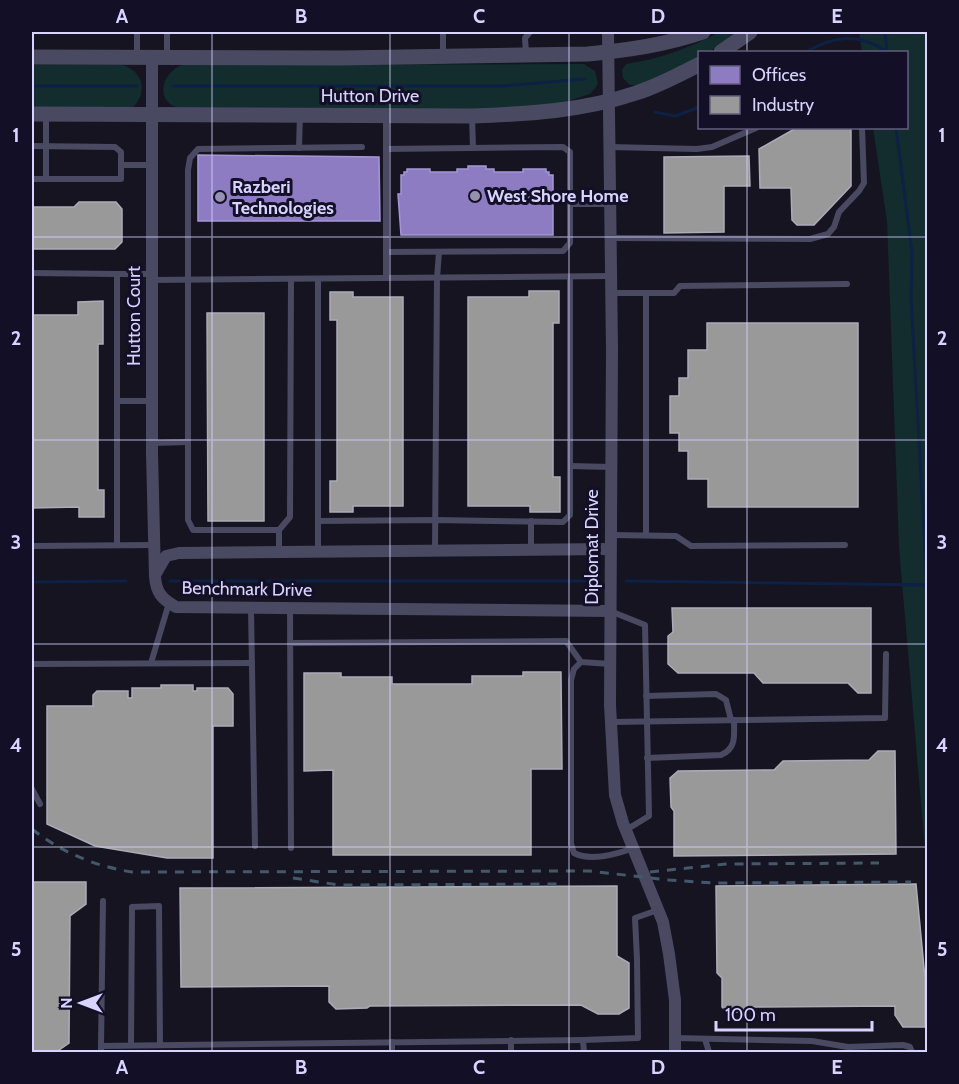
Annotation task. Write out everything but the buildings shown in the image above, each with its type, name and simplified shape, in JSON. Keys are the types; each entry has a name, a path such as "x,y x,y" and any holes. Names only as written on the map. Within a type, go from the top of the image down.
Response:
{"street":[{"name":"Diplomat Drive","path":"608,32 611,238 610,664 615,795 626,830 663,922 675,1000 675,1053"},
{"path":"722,51 750,32"},
{"path":"32,57 330,58 526,55 628,51 675,42 692,33"},
{"name":"Hutton Court","path":"152,56 152,443 155,576"},
{"name":"Hutton Drive","path":"39,114 472,116 533,114 610,101 638,92 698,64"},
{"name":"Benchmark Drive","path":"610,549 179,552 166,556 155,576 156,587 162,599 176,608 610,610"}],"lane":[{"path":"137,32 152,56 167,32"},
{"path":"443,32 444,56"},
{"path":"526,55 525,38 530,32"},
{"path":"39,114 46,146 46,179"},
{"path":"299,148 300,115"},
{"path":"386,116 386,278"},
{"path":"472,116 473,148"},
{"path":"609,147 697,149 712,147 754,129"},
{"path":"611,238 810,239 828,234 834,227 839,212 864,183 862,129"},
{"path":"32,146 115,147 121,152 121,179 32,179"},
{"path":"279,530 193,530 188,519 188,170 190,158 198,149 362,147"},
{"path":"386,148 563,147 570,152 570,243 563,251 386,252"},
{"path":"121,165 152,165"},
{"path":"570,204 610,204"},
{"path":"435,551 439,252"},
{"path":"32,273 117,274 188,280 611,276"},
{"path":"117,274 117,545"},
{"path":"318,521 563,522 570,514 570,276"},
{"path":"279,552 279,530 290,517 291,279"},
{"path":"318,279 318,552"},
{"path":"611,293 674,293 680,286 847,284"},
{"path":"646,293 646,535"},
{"path":"117,401 152,401"},
{"path":"152,443 188,442"},
{"path":"570,466 611,467"},
{"path":"531,521 531,550"},
{"path":"610,535 676,536 691,546 845,545"},
{"path":"32,546 154,545"},
{"path":"151,663 169,603"},
{"path":"251,608 255,846"},
{"path":"290,608 291,848"},
{"path":"610,610 645,624 649,816 626,830"},
{"path":"290,643 566,641 581,662"},
{"path":"611,722 885,718 886,654"},
{"path":"610,664 581,662 574,669 571,680 571,844 573,853 580,856 617,855 634,848"},
{"path":"32,664 252,663"},
{"path":"646,696 716,694 726,700 733,720 734,745 729,752 722,755 647,758"},
{"path":"32,789 40,804"},
{"path":"103,901 101,1049 131,1045 638,1038 638,959 635,918 658,910"},
{"path":"131,1045 132,907 159,906 160,1045"},
{"path":"675,1038 812,1041 848,1047 903,1045 910,1047 912,1053"},
{"path":"705,1039 709,1053"},
{"path":"511,1040 511,1053"},
{"path":"583,1040 584,1053"},
{"path":"392,1042 392,1053"},
{"path":"287,1043 288,1053"},
{"path":"170,1045 170,1053"}],"green space":[{"path":"720,32 738,32 710,51 698,51 698,57 641,85 630,85 623,78 622,70 626,64 651,59 697,43"},
{"path":"859,32 927,32 927,873 899,547 887,221 873,129 908,129 908,51 862,51"},
{"path":"584,64 595,71 598,83 590,94 559,104 489,110 188,109 171,105 163,93 168,76 182,65"},
{"path":"32,65 122,65 135,72 142,90 132,108 32,110"}],"waterway":[{"path":"885,32 887,51"},
{"path":"808,51 827,42 846,38 866,41 885,51"},
{"path":"173,86 503,86 585,79"},
{"path":"32,86 137,86"},
{"path":"655,112 675,116 698,108"},
{"path":"896,129 912,253 911,298 928,603"},
{"path":"32,582 126,581"},
{"path":"170,581 594,581"},
{"path":"626,581 926,585"}],"railway":[{"path":"32,829 55,845 79,857 104,866 132,872 589,871 713,883 911,882"},
{"path":"650,872 726,864 879,863"},
{"path":"293,878 339,885 560,884"}],"place":[{"name":"West Shore Home","path":"475,196"},
{"name":"Razberi Technologies","path":"220,197"}]}
